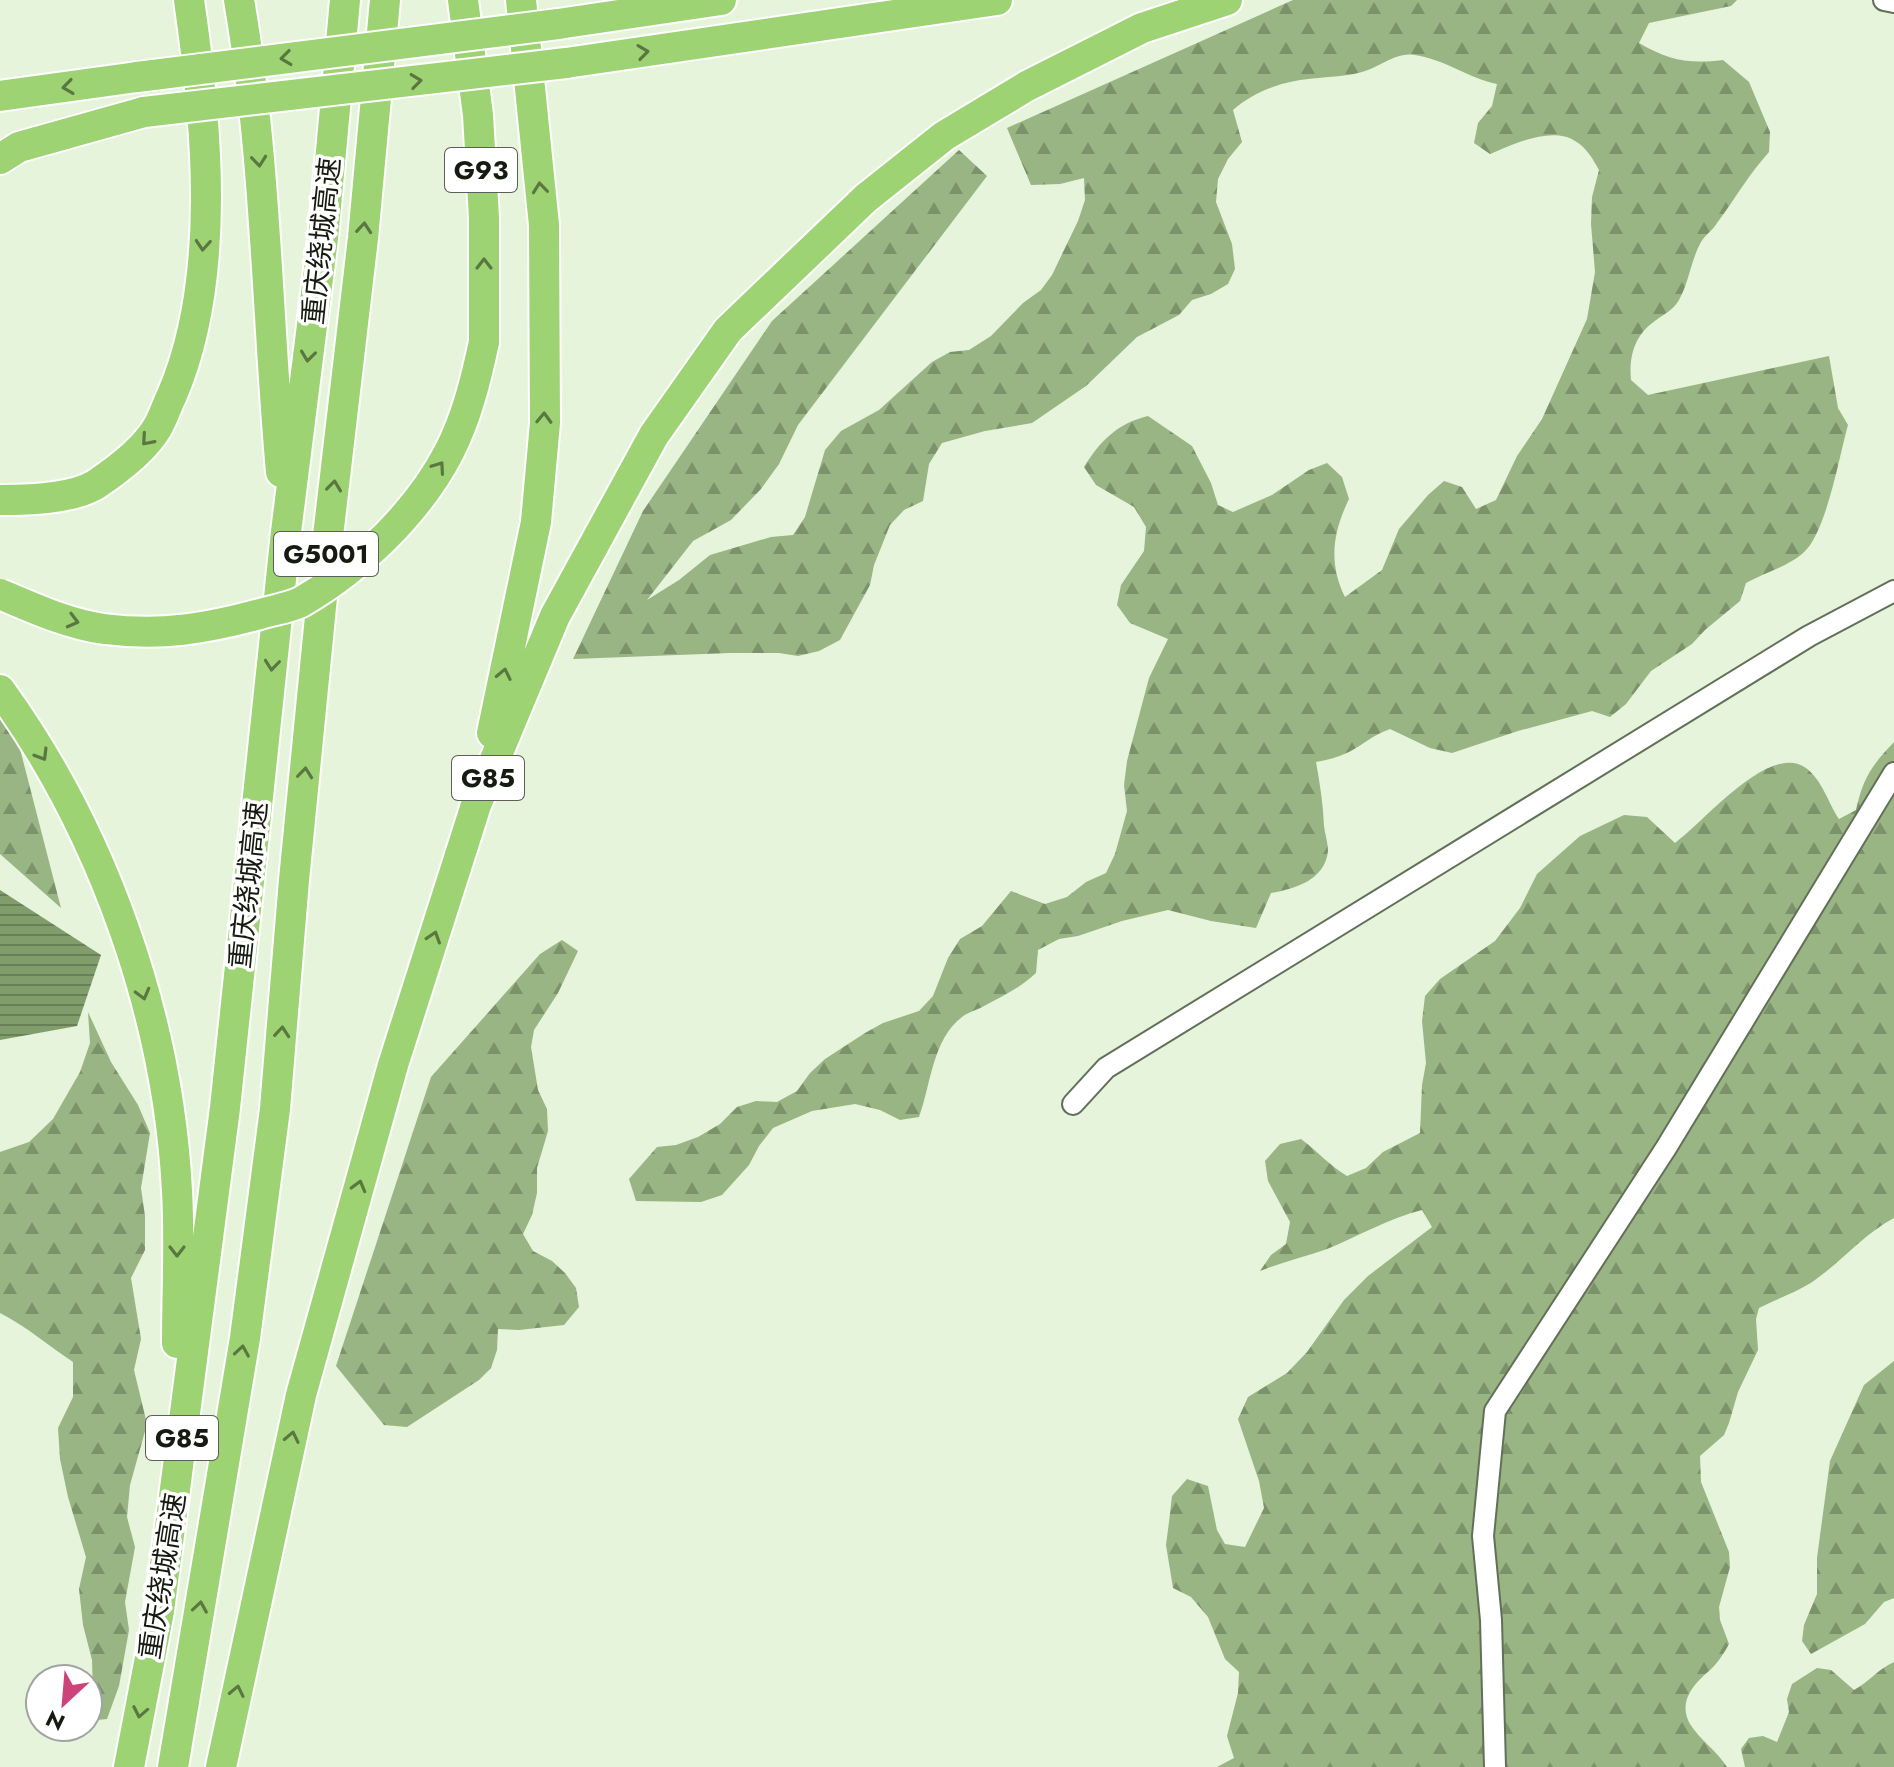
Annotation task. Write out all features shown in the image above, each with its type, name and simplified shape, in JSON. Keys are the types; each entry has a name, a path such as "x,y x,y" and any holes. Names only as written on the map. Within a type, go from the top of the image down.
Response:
{"highway":[{"path":"0,500 39,500 92,486 138,450 157,428 182,371 199,301 205,210 201,81 189,0"},
{"name":"G85","path":"239,0 267,232 272,374 286,532"},
{"name":"重庆绕城高速","path":"129,1767 159,1611 225,1108 286,532 323,238 345,0"},
{"name":"重庆绕城高速","path":"173,1767 245,1338 275,1109 326,552 363,238 385,0"},
{"name":"G93","path":"0,594 44,612 101,628 167,633 221,624 299,603 357,562 400,523 449,452 473,395 484,342 484,218 478,115 463,0"},
{"path":"476,805 536,522 545,423 544,225 521,0"},
{"path":"597,18 656,0"},
{"path":"0,96 721,0"},
{"path":"0,132 144,112 566,63 997,0"},
{"name":"G85","path":"221,1767 301,1395 393,1065 476,805 555,616 654,435 728,330 866,198 944,136 1027,86 1142,28 1227,0"},
{"path":"0,159 19,147 144,112"},
{"path":"0,690 60,786 105,881 133,954 156,1040 170,1121 177,1191 178,1475"}],"street":[{"path":"1884,0 1894,2"},
{"path":"1073,1104 1106,1068 1809,636 1894,591"},
{"path":"1495,1767 1491,1620 1483,1536 1495,1411 1666,1148 1894,773"}],"green space":[{"path":"1293,0 1737,0 1731,6 1649,23 1639,43 1680,60 1723,60 1749,82 1770,132 1769,152 1701,242 1679,300 1645,330 1636,343 1631,380 1648,395 1829,356 1838,408 1848,425 1818,530 1802,554 1746,583 1740,601 1692,644 1651,671 1626,704 1610,717 1592,711 1452,753 1430,748 1390,729 1349,752 1316,762 1328,851 1326,861 1315,876 1299,886 1271,893 1256,928 1168,910 1059,939 1038,950 1036,973 1024,983 964,1015 952,1027 938,1050 919,1117 900,1120 880,1110 855,1104 812,1111 773,1128 749,1165 722,1195 701,1202 636,1201 629,1179 657,1147 676,1145 698,1137 720,1124 737,1107 756,1101 777,1102 797,1091 825,1059 865,1033 883,1023 919,1011 933,996 948,958 960,939 982,926 1011,891 1045,904 1067,897 1086,882 1106,873 1115,854 1127,811 1124,785 1127,761 1149,678 1168,639 1130,623 1117,605 1121,585 1144,551 1146,527 1134,507 1096,485 1084,467 1111,434 1128,423 1148,416 1192,446 1211,483 1218,505 1233,512 1272,495 1309,470 1327,463 1342,477 1349,499 1339,523 1335,548 1336,572 1345,597 1382,570 1399,529 1444,481 1462,487 1476,509 1496,500 1517,456 1542,419 1587,319 1595,272 1592,197 1599,170 1589,154 1575,141 1555,135 1532,138 1490,154 1474,143 1478,123 1492,106 1497,84 1426,57 1402,55 1356,74 1284,83 1252,96 1233,110 1242,142 1228,159 1218,179 1216,202 1232,244 1235,269 1228,284 1192,300 1179,315 1137,337 1086,386 1032,423 942,443 929,464 923,501 904,510 890,525 874,565 870,585 840,640 819,651 798,656 730,653 573,659 643,511 772,321 959,150 987,176 798,425 779,464 761,489 731,520 693,541 647,600 710,555 771,537 793,535 805,517 825,450 841,431 879,410 932,362 950,352 969,350 991,336 1023,303 1041,290 1052,275 1078,221 1085,200 1084,178 1060,184 1031,185 1007,128"},
{"path":"0,716 19,745 61,908 0,854"},
{"path":"1894,742 1894,1218 1815,1280 1759,1308 1756,1319 1758,1350 1738,1392 1729,1423 1724,1435 1700,1456 1701,1482 1729,1552 1730,1567 1719,1607 1720,1620 1729,1644 1716,1664 1694,1687 1686,1708 1690,1724 1727,1767 1217,1767 1234,1758 1227,1736 1238,1693 1239,1672 1225,1659 1208,1617 1191,1597 1173,1588 1166,1545 1172,1496 1187,1479 1208,1486 1217,1530 1225,1544 1245,1547 1264,1508 1259,1481 1238,1419 1248,1397 1287,1373 1307,1352 1344,1300 1368,1276 1432,1227 1422,1210 1410,1213 1327,1249 1260,1271 1271,1255 1286,1244 1290,1222 1268,1181 1265,1161 1280,1144 1301,1139 1347,1176 1366,1168 1383,1152 1420,1133 1426,1063 1422,1021 1425,996 1440,979 1495,941 1520,908 1537,874 1580,836 1624,815 1647,817 1675,843 1737,788 1774,766 1791,763 1812,773 1839,819 1856,810 1869,773"},
{"path":"562,940 578,951 558,993 534,1030 531,1047 538,1090 547,1109 548,1131 537,1168 537,1193 532,1215 523,1234 533,1251 552,1261 565,1273 576,1288 579,1307 564,1325 498,1329 497,1350 491,1368 479,1380 407,1427 384,1425 336,1366 431,1077 540,954"},
{"path":"88,1012 150,1133 141,1188 145,1250 131,1278 141,1339 134,1370 147,1424 130,1485 127,1517 135,1547 125,1602 129,1630 119,1686 107,1719 104,1719 104,1663 92,1663 83,1625 79,1589 86,1557 60,1459 58,1428 73,1397 73,1362 0,1313 0,1152 29,1142 53,1119 80,1072 90,1043"},
{"path":"1894,1361 1894,1598 1884,1602 1865,1624 1811,1654 1802,1641 1804,1625 1817,1594 1817,1558 1830,1461 1864,1385"},
{"path":"1894,1662 1894,1767 1745,1767 1741,1749 1749,1738 1763,1736 1777,1742 1789,1712 1787,1699 1792,1684 1817,1668 1831,1670 1854,1690"}],"shaded area":[{"path":"0,890 101,955 77,1026 0,1040"}]}
